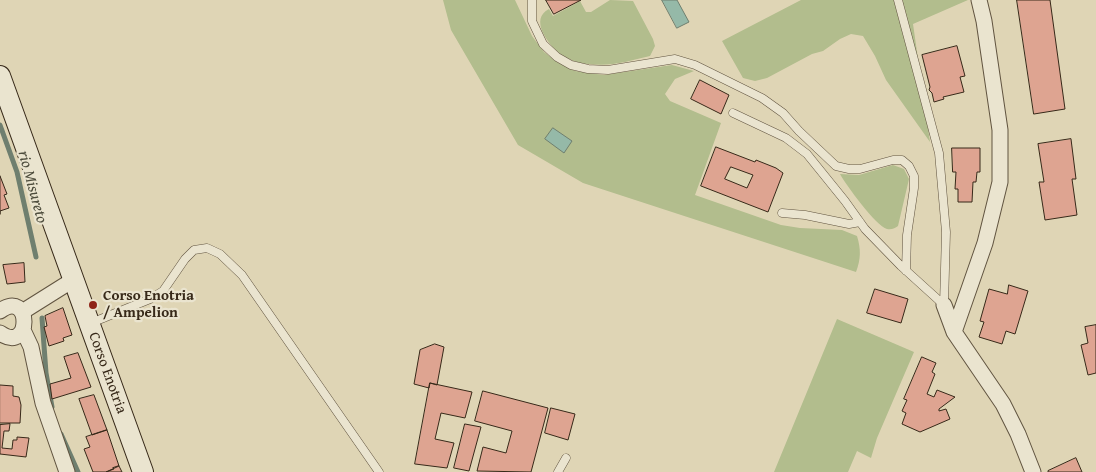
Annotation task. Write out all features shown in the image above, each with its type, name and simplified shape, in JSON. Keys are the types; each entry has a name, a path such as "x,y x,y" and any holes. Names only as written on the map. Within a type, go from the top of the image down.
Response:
{"main road":[{"name":"Corso Enotria","path":"1,81 90,323 142,472"}],"street":[{"path":"954,332 985,243 1000,182 1000,130 984,21 979,0"},
{"path":"22,312 74,280"},
{"path":"944,305 954,332 1003,404 1018,434 1033,472"},
{"path":"0,333 10,337 20,334 26,321 22,312 13,307 1,308"},
{"path":"23,330 31,347 43,403 66,472"}],"lane":[{"path":"532,0 532,21 544,44 557,57 571,64 588,69 608,70 675,59 695,65 762,98 783,113 836,166 860,170 893,160 902,160 909,166 914,176 907,235 906,271"},
{"path":"898,0 939,154 946,232 944,305"},
{"path":"733,113 786,138 807,154 860,222 906,271 944,305"},
{"path":"782,213 806,215 849,224 860,222"},
{"path":"90,323 150,299 162,291 184,259 194,250 207,248 220,254 242,275 379,472"},
{"path":"558,472 566,458"}],"shaded area":[{"path":"443,0 515,0 532,36 544,52 557,62 575,71 604,75 672,65 694,71 675,79 665,94 670,101 721,123 695,195 781,225 842,230 857,236 860,254 856,272 583,183 518,145 451,30"},
{"path":"610,0 633,1 653,39 655,46 650,56 612,64 581,63 559,53 550,44 542,31 541,19 543,13 549,9 553,16 580,1 586,12 591,12"},
{"path":"662,0 677,0 689,22 677,28"},
{"path":"801,0 968,0 913,24 930,142 886,80 863,36 851,34 823,51 812,54 767,78 755,81 743,78 722,41"},
{"path":"553,128 572,141 564,153 545,139"},
{"path":"893,165 904,169 909,179 898,226 893,229 887,229 869,213 840,174 859,175"},
{"path":"837,319 914,352 877,438 871,458 857,451 848,472 774,472"}],"building":[{"path":"546,0 581,0 554,14"},
{"path":"1017,0 1050,0 1065,109 1034,114"},
{"path":"957,46 965,76 960,77 964,92 943,97 944,99 934,102 932,93 929,90 930,87 922,55"},
{"path":"700,80 729,95 721,114 691,99"},
{"path":"1071,139 1076,179 1072,179 1077,215 1045,220 1039,182 1044,182 1038,144"},
{"path":"716,147 755,162 756,160 783,173 768,212 701,186","holes":["731,167 753,175 747,188 725,179"]},
{"path":"952,148 980,148 980,172 977,172 976,182 973,182 972,202 958,202 958,189 955,189 956,172 953,172"},
{"path":"0,176 7,194 4,195 9,208 0,211"},
{"path":"24,263 25,282 7,284 3,265"},
{"path":"1009,285 1028,291 1015,334 1006,331 1002,344 979,337 984,322 980,321 989,289 1007,294"},
{"path":"875,289 908,299 901,323 867,313"},
{"path":"63,308 72,335 63,338 64,341 49,346 44,327 47,326 45,316"},
{"path":"1096,325 1096,373 1088,375 1081,345 1088,343 1085,327"},
{"path":"435,344 444,347 437,385 430,383 429,388 414,384 420,350"},
{"path":"78,353 91,387 52,399 50,384 71,378 64,357"},
{"path":"922,357 936,363 932,372 935,374 927,394 934,397 937,390 955,397 939,409 939,411 946,409 950,419 920,432 902,424 906,413 902,411 907,400 904,399"},
{"path":"430,383 472,392 465,418 441,413 435,439 454,443 447,468 415,464"},
{"path":"0,385 13,386 13,396 19,397 21,405 20,423 0,423"},
{"path":"483,391 548,408 531,472 477,471 483,447 506,453 512,431 475,421"},
{"path":"94,395 107,430 92,435 79,399"},
{"path":"551,408 575,414 568,440 545,433"},
{"path":"10,424 9,431 4,431 2,448 12,449 13,440 17,440 17,437 29,438 26,457 0,454 0,425"},
{"path":"465,424 481,427 469,471 454,468"},
{"path":"107,430 119,466 106,472 93,472 84,449 90,447 86,437"},
{"path":"1076,458 1082,472 1048,472 1048,471"},
{"path":"119,466 122,472 106,472 113,468"}],"waterway":[{"name":"rio Misureto","path":"0,125 17,172 36,257"},
{"path":"42,318 46,373 52,407"},
{"path":"61,434 78,472"}],"place":[{"name":"Corso Enotria / Ampelion","path":"93,305"}]}
